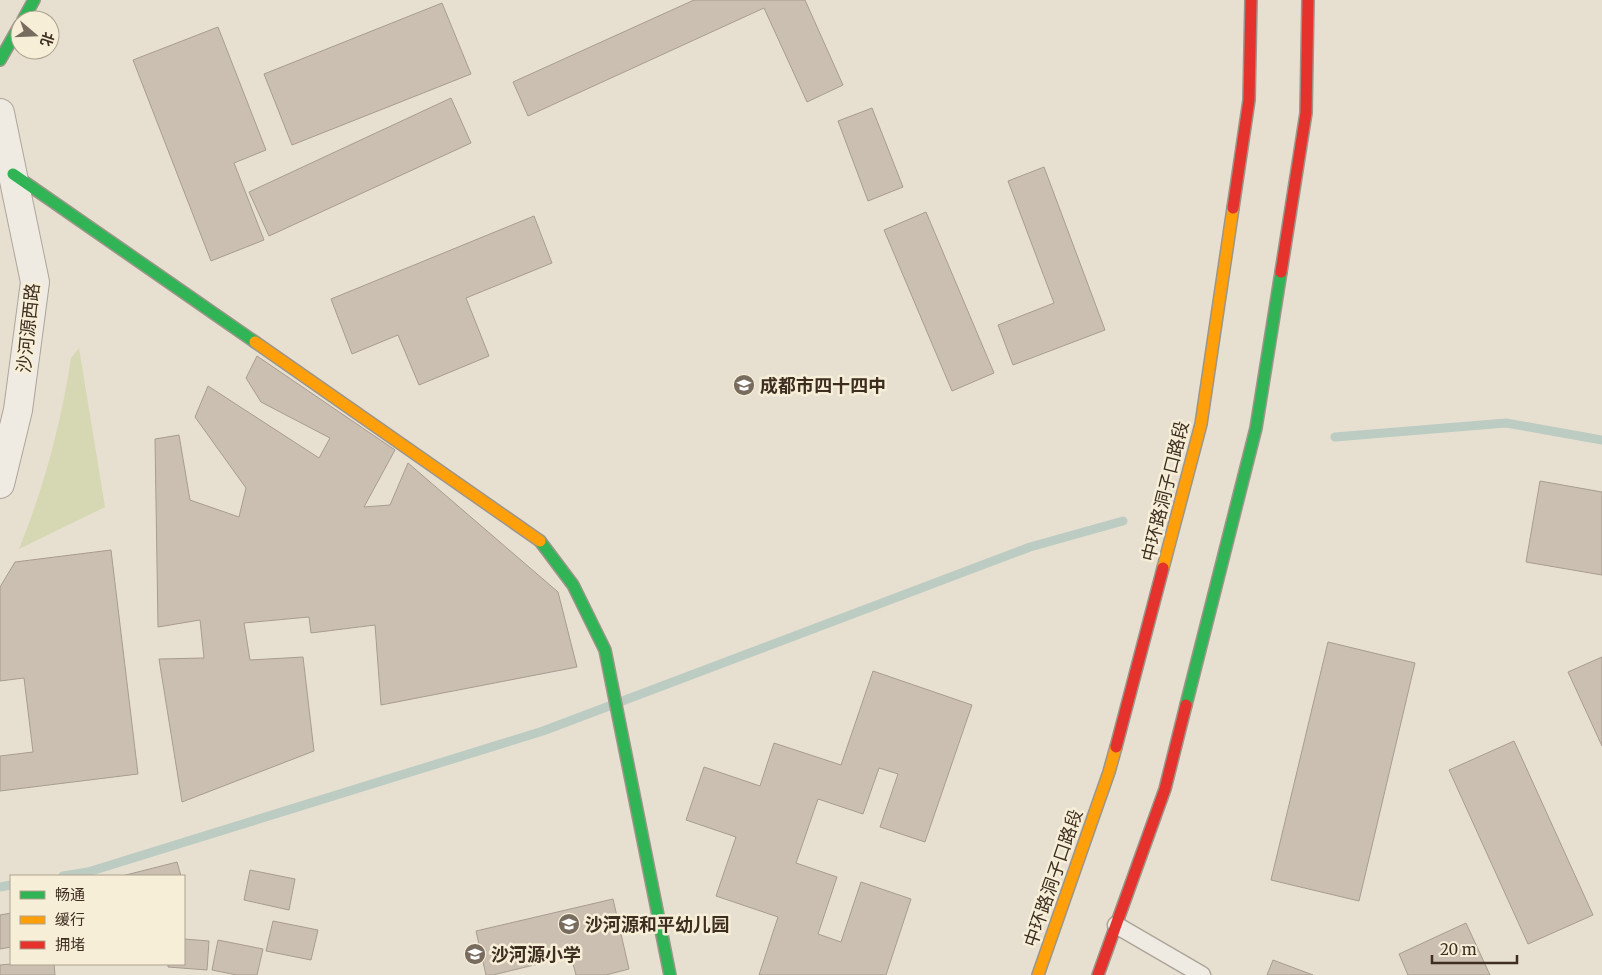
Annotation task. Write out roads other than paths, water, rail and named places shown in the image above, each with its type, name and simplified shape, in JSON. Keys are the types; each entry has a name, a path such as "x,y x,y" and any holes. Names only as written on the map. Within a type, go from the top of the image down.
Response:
{"main road":[{"name":"中环路洞子口路段","path":"1038,975 1109,772 1201,424 1249,100 1251,0"},
{"path":"1098,975 1165,789 1256,428 1306,113 1308,0"},
{"path":"0,60 10,42"},
{"path":"13,174 539,539 573,585 605,650 670,975"}],"street":[{"name":"沙河源西路","path":"0,113 35,282 18,410 0,484"}],"lane":[{"path":"1116,925 1202,975"}],"waterway":[{"path":"1335,437 1506,423 1602,440"},
{"path":"69,875 88,872 543,731 1030,547 1123,521"},
{"path":"0,887 10,885"}],"place":[{"name":"成都市四十四中","path":"744,385"},
{"name":"沙河源和平幼儿园","path":"569,924"},
{"name":"沙河源小学","path":"475,954"}]}
